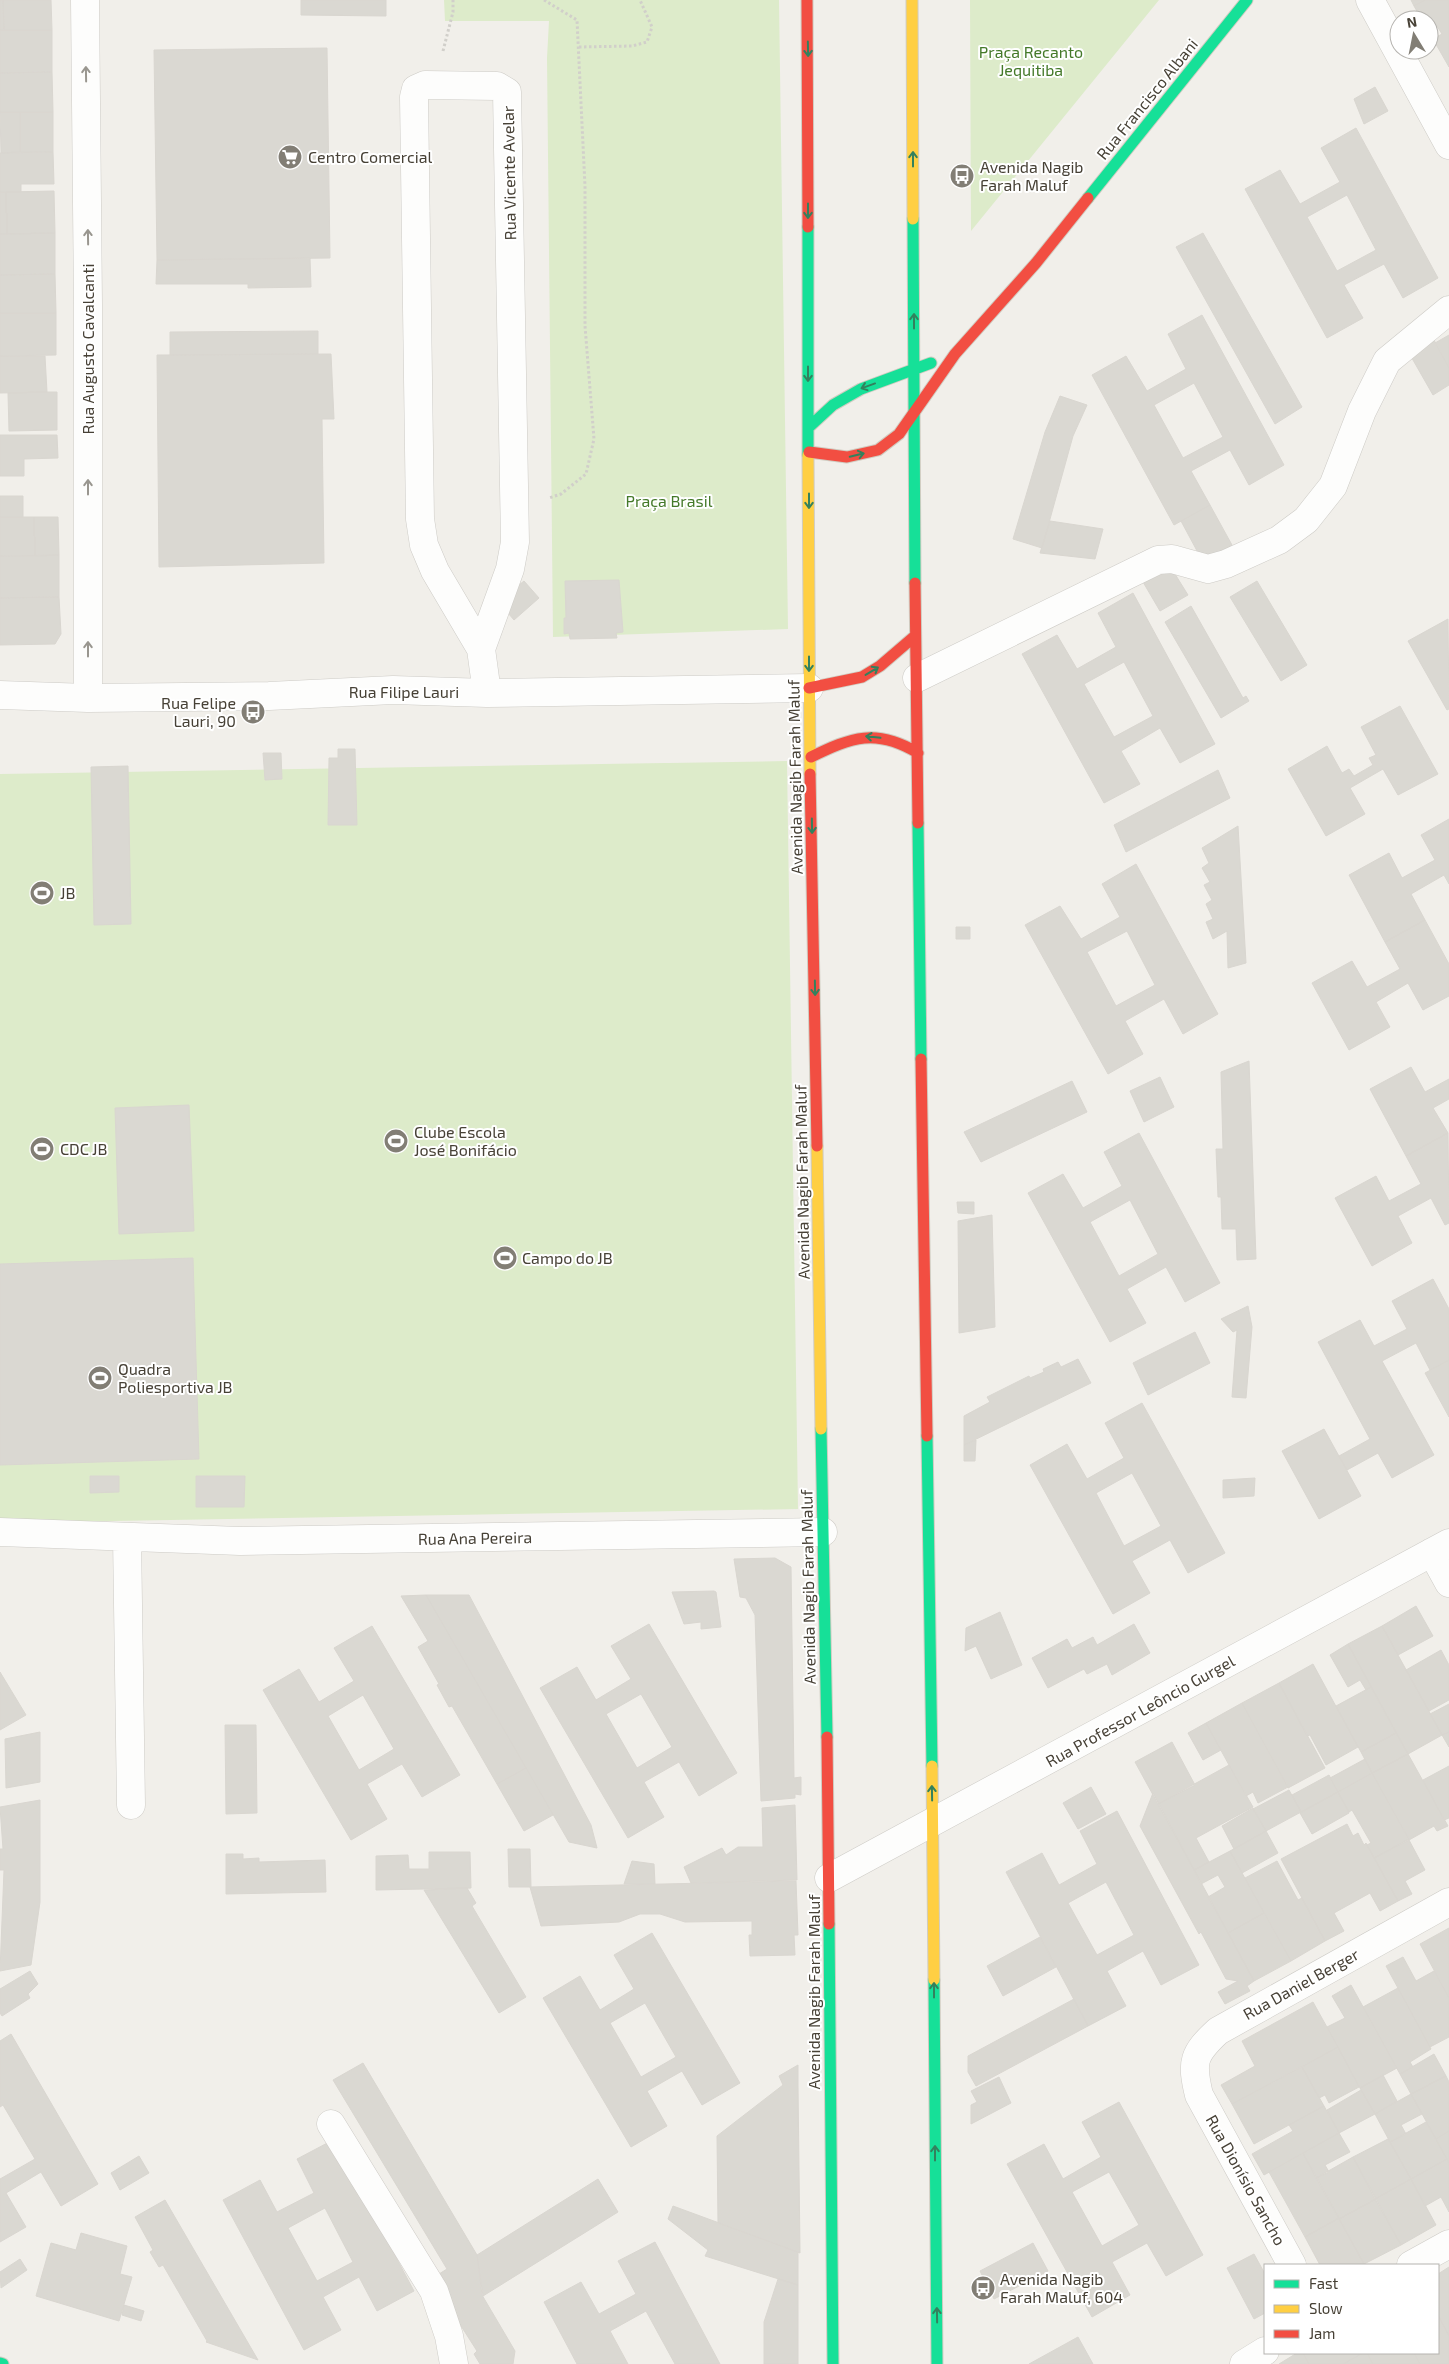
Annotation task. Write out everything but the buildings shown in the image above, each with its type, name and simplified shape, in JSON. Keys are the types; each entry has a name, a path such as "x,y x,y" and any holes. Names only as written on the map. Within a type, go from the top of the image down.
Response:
{"main road":[{"name":"Avenida Nagib Farah Maluf","path":"807,0 809,688 830,1878 833,2364"},
{"path":"912,0 915,636 932,1824 937,2364"},
{"name":"Rua Francisco Albani","path":"808,452 847,457 878,450 899,434 955,354 1036,263 1247,0"},
{"name":"Rua Francisco Albani","path":"808,428 833,405 861,388 955,354"},
{"path":"809,688 862,677 880,666 915,636"},
{"path":"811,757 839,743 864,736 894,740 918,753"}],"street":[{"name":"Rua Augusto Cavalcanti","path":"85,0 88,305 88,698"},
{"path":"1370,0 1449,145"},
{"name":"Rua Vicente Avelar","path":"481,649 510,569 515,542 507,92 497,86 421,86 416,89 414,97 420,519 424,545 436,571 481,649 486,693"},
{"path":"917,678 1158,560 1172,558 1208,569 1226,564 1279,540 1306,520 1333,486 1362,411 1387,361 1449,310"},
{"name":"Rua Filipe Lauri","path":"0,695 88,698 269,696 393,690 486,693 809,688"},
{"name":"Rua Ana Pereira","path":"0,1532 240,1542 823,1532"},
{"path":"127,1537 131,1805"},
{"path":"1440,1547 1449,1584"},
{"name":"Rua Professor Leôncio Gurgel","path":"830,1878 1440,1547"},
{"name":"Rua Daniel Berger","path":"1199,2095 1193,2072 1194,2060 1200,2047 1218,2030 1449,1902"},
{"name":"Rua Dionísio Sancho","path":"1199,2095 1291,2264"},
{"path":"331,2124 434,2291 449,2336 454,2364"},
{"path":"1413,2264 1449,2244"},
{"path":"1244,2364 1264,2352"}],"path":[{"path":"434,85 453,12 453,0"},
{"path":"514,510 561,494 586,474 594,439 585,326 584,186 577,20 544,0"},
{"path":"579,46 632,46 647,42 652,27 640,0"}],"green space":[{"name":"Praça Brasil","path":"444,0 779,0 788,629 553,637 547,58 549,21 445,21"},
{"name":"Praça Recanto Jequitiba","path":"970,0 1159,0 971,231"},
{"name":"Clube Escola José Bonifácio","path":"787,761 798,1509 0,1523 0,774"}],"traffic: fast":[{"path":"1088,198 1247,0"},
{"path":"913,219 915,583"},
{"path":"808,227 808,455"},
{"path":"808,428 833,405 861,389 931,363"},
{"path":"918,823 921,1059"},
{"path":"821,1429 827,1737"},
{"path":"927,1436 932,1766"},
{"path":"829,1924 833,2364"},
{"path":"934,1980 937,2364"}],"traffic: slow":[{"path":"912,0 913,219"},
{"path":"808,455 810,774"},
{"path":"817,1146 821,1429"},
{"path":"932,1766 934,1980"}],"traffic: jam":[{"path":"807,0 808,227"},
{"path":"809,452 847,457 878,450 899,434 955,354 1036,263 1088,198"},
{"path":"915,583 918,823"},
{"path":"809,688 862,677 880,666 915,636"},
{"path":"811,757 839,744 864,738 889,740 918,753"},
{"path":"810,774 817,1146"},
{"path":"921,1059 927,1436"},
{"path":"827,1737 829,1924"}],"place":[{"name":"Centro Comercial","path":"290,157"},
{"name":"Avenida Nagib Farah Maluf","path":"962,176"},
{"name":"Rua Felipe Lauri, 90","path":"253,712"},
{"name":"JB","path":"42,893"},
{"name":"Clube Escola José Bonifácio","path":"396,1141"},
{"name":"CDC JB","path":"42,1149"},
{"name":"Campo do JB","path":"505,1258"},
{"name":"Quadra Poliesportiva JB","path":"100,1378"},
{"name":"Avenida Nagib Farah Maluf, 604","path":"983,2288"}]}
